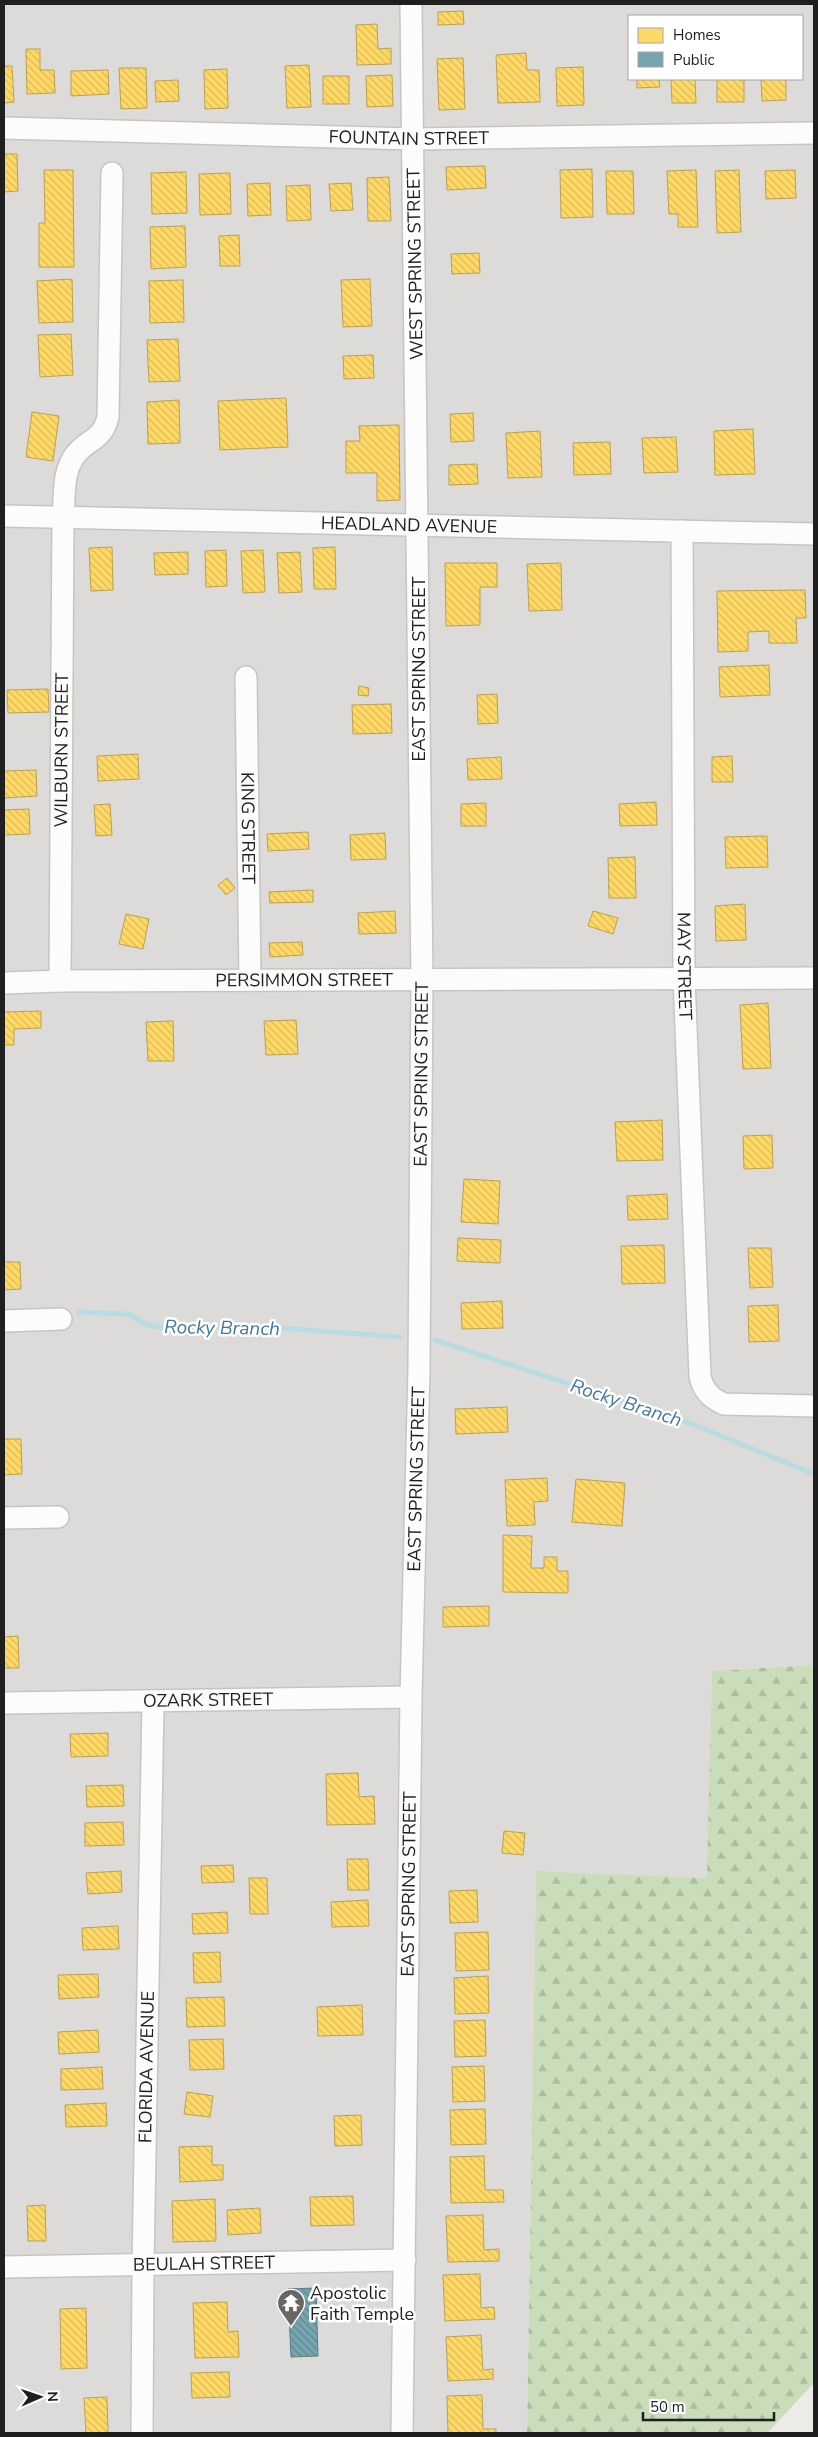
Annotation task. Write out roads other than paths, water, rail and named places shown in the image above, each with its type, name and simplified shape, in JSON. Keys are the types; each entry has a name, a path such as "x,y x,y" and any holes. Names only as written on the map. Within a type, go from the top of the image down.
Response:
{"street":[{"name":"WEST SPRING STREET","path":"411,4 418,525"},
{"name":"FOUNTAIN STREET","path":"4,128 413,140 814,133"},
{"name":"WILBURN STREET","path":"60,981 63,517 68,468 78,452 102,433 108,417 112,173"},
{"name":"HEADLAND AVENUE","path":"4,516 814,534"},
{"name":"EAST SPRING STREET","path":"402,2433 422,980 418,525"},
{"name":"MAY STREET","path":"682,531 684,978 700,1376 705,1391 711,1397 724,1404 814,1406"},
{"name":"KING STREET","path":"246,677 250,980"},
{"name":"PERSIMMON STREET","path":"4,984 60,981 814,978"},
{"path":"4,1321 61,1319"},
{"path":"4,1518 58,1517"},
{"name":"OZARK STREET","path":"4,1703 411,1697"},
{"name":"FLORIDA AVENUE","path":"142,2433 143,2266 153,1702"},
{"name":"BEULAH STREET","path":"4,2267 405,2260"}],"waterway":[{"name":"Rocky Branch","path":"78,1312 128,1314 145,1324 157,1327 268,1327 400,1337"},
{"name":"Rocky Branch","path":"435,1340 692,1424 814,1474"}],"place":[{"name":"Apostolic Faith Temple","path":"291,2327"}]}
